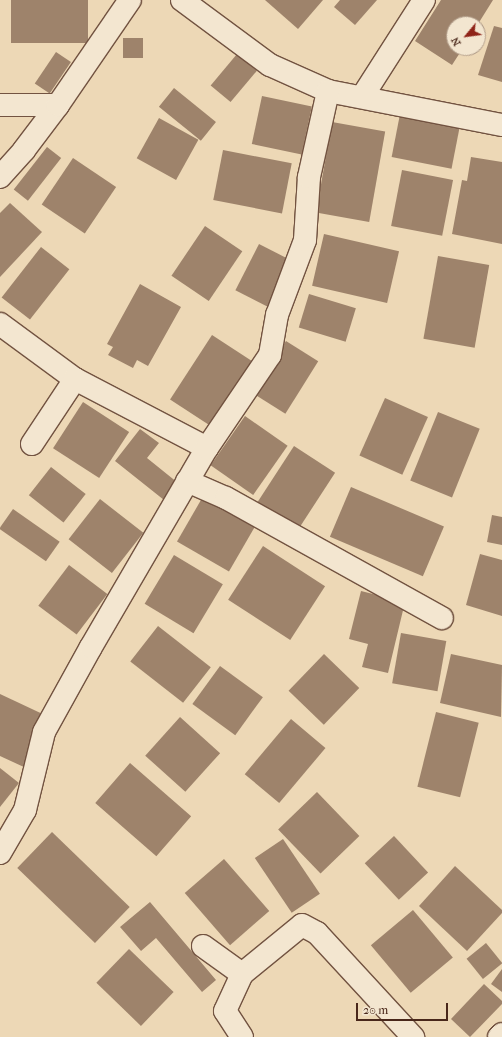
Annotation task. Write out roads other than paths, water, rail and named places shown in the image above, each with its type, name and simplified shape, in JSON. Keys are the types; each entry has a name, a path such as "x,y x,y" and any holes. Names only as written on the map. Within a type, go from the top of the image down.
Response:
{"street":[{"path":"0,177 24,150 58,105 130,0"},
{"path":"182,0 270,64 328,90 502,125"},
{"path":"362,97 424,0"},
{"path":"0,853 25,810 44,732 187,481 207,448 270,355 277,315 305,240 308,177 328,90"},
{"path":"0,106 58,105"},
{"path":"0,324 75,379 207,448"},
{"path":"32,444 75,379"},
{"path":"187,481 226,498 442,618"},
{"path":"242,1037 224,1011 242,974 302,925 317,933 413,1037"},
{"path":"202,946 242,974"},
{"path":"499,1037 502,1034"}]}
